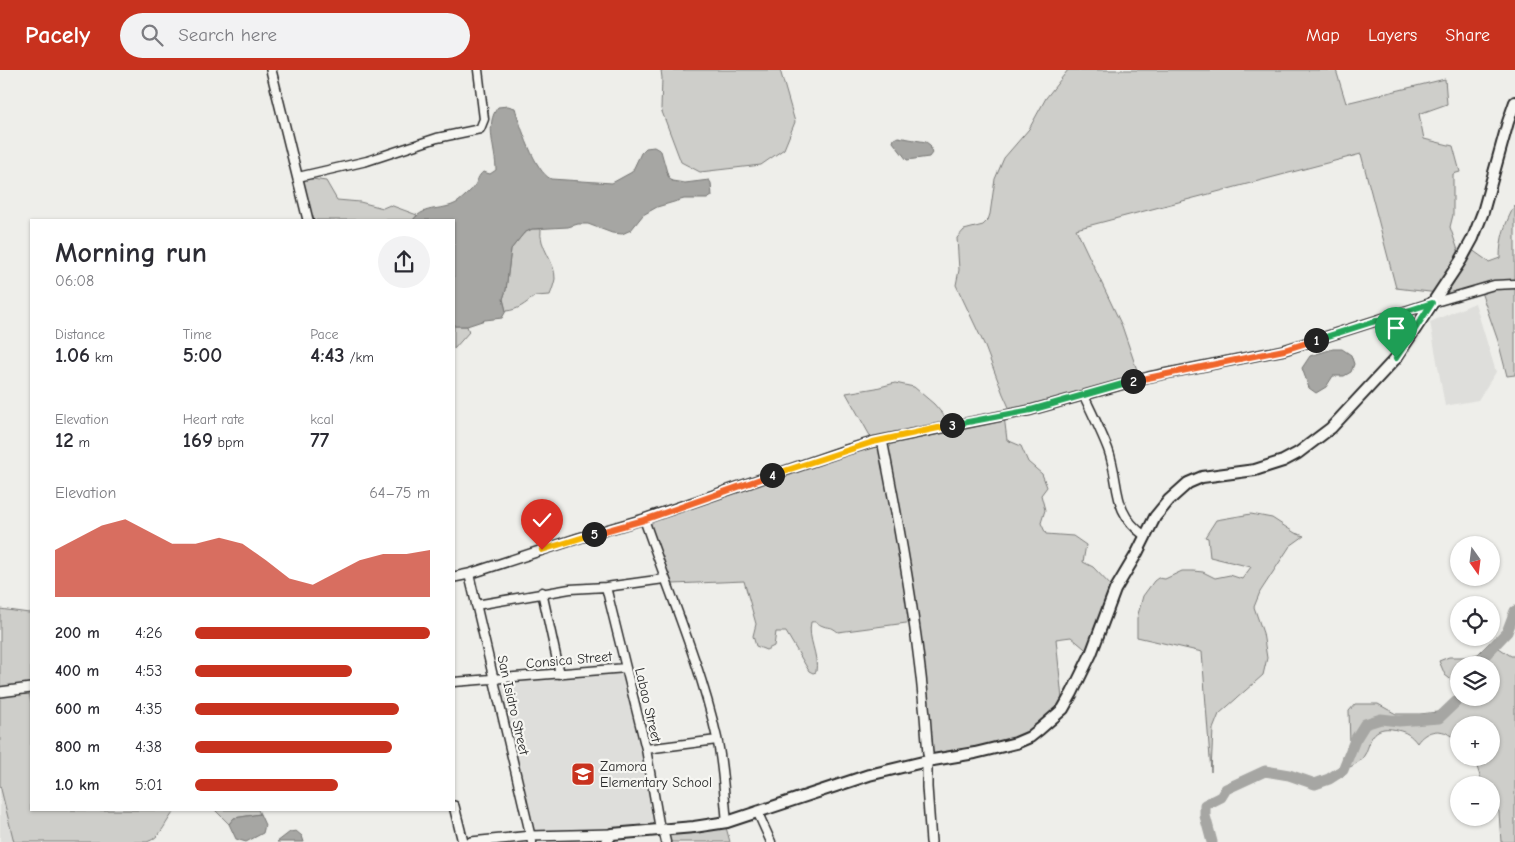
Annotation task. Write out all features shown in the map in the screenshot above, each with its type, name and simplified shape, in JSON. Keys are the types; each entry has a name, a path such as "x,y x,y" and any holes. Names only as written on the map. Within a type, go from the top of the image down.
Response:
{"main road":[{"path":"609,838 662,829 727,822 757,810 869,774 927,758 976,753 1030,737 1063,708 1091,654 1116,590 1155,517 1169,500 1188,483 1202,477 1255,470 1283,461 1298,453 1331,428 1396,358 1461,260 1473,238 1484,212 1515,102"}],"street":[{"path":"271,70 308,219"},
{"path":"298,177 367,161 437,138 480,129 484,120 478,70"},
{"path":"455,577 644,520 846,450 882,440 1022,412 1149,377 1284,350 1494,285 1515,284"},
{"path":"1084,396 1108,449 1119,502 1133,527 1145,536"},
{"path":"882,440 910,587 924,693 931,842"},
{"path":"644,520 698,671 717,740 727,822"},
{"name":"San Isidro Street","path":"469,574 531,839"},
{"path":"476,606 570,589 606,587 664,579"},
{"name":"Labao Street","path":"606,587 646,749 666,842"},
{"path":"543,593 560,674"},
{"name":"Consica Street","path":"455,682 626,668"},
{"path":"0,692 30,688"},
{"path":"646,749 717,740"},
{"path":"455,810 463,842"},
{"path":"757,810 771,842"},
{"path":"471,842 609,838"}],"shaded area":[{"path":"661,70 780,70 795,122 784,149 761,165 700,172 681,162 661,109"},
{"path":"1068,70 1336,70 1346,103 1445,79 1447,104 1419,114 1424,139 1453,146 1460,172 1453,174 1453,215 1450,227 1461,259 1468,247 1489,262 1500,258 1504,231 1515,205 1515,375 1507,376 1498,341 1480,289 1432,303 1438,293 1396,288 1361,154 1076,229 1122,326 1138,373 1134,381 1012,414 984,344 956,285 959,270 957,238 964,230 983,225 988,220 995,179 1004,158 1029,129 1046,98"},
{"path":"508,106 515,108 524,136 534,158 545,175 551,179 612,183 632,172 641,153 646,148 654,147 661,151 668,176 672,181 685,183 709,180 712,196 707,199 684,199 657,207 643,215 631,230 622,234 612,233 588,224 532,229 524,233 511,249 506,290 503,299 506,311 502,318 485,320 467,326 455,326 455,219 414,219 423,212 446,207 458,202 473,187 483,172 490,174 496,170 491,129 494,114 498,107"},
{"path":"898,137 926,142 930,145 932,153 929,157 907,160 893,142"},
{"path":"298,177 326,181 337,200 360,202 383,208 390,205 417,215 414,219 308,219"},
{"path":"532,229 541,229 542,242 555,273 553,287 550,295 535,296 518,308 506,311 503,299 506,290 511,249 524,233"},
{"path":"1475,303 1496,372 1478,400 1445,406 1430,322"},
{"path":"455,326 467,326 469,332 455,348"},
{"path":"1333,349 1342,349 1351,355 1354,364 1351,372 1344,376 1333,376 1326,387 1316,393 1309,388 1302,368 1310,356"},
{"path":"895,383 914,387 934,404 952,425 1004,416 1007,440 1021,446 1028,462 1042,474 1047,487 1041,495 1045,510 1041,523 1046,534 1073,536 1086,545 1083,562 1093,567 1115,590 1091,654 1071,637 1056,639 1063,709 1030,737 927,761 914,622 838,632 811,622 810,628 816,659 816,672 813,673 809,671 786,632 776,632 774,646 766,650 756,646 753,636 756,624 744,581 673,584 644,520 873,441 846,393"},
{"path":"1251,514 1272,518 1295,533 1304,536 1290,546 1260,592 1254,607 1263,633 1267,658 1263,675 1219,714 1213,729 1211,772 1202,652 1137,637 1137,618 1143,596 1158,578 1165,579 1182,571 1193,571 1203,572 1215,578 1230,575 1242,579 1251,567 1210,557 1208,538 1205,537 1216,520"},
{"path":"0,609 30,612 30,688 28,689 30,698 30,811 175,811 157,836 147,842 14,842 0,785"},
{"path":"1486,646 1496,646 1511,656 1515,656 1515,842 1501,842 1500,776 1480,776 1477,766 1500,766 1500,716 1450,716 1450,735 1438,731 1428,733 1417,743 1403,732 1382,729 1372,737 1365,753 1357,763 1350,767 1343,758 1350,744 1349,711 1355,704 1378,704 1396,714 1438,712 1450,705 1500,706 1500,656 1471,656 1478,654"},
{"path":"1449,657 1450,679 1445,675 1439,661"},
{"name":"Zamora Elementary School","path":"626,668 660,829 531,836 494,678"},
{"path":"0,785 14,842 0,842"},
{"path":"216,811 258,811 260,814 234,818 229,824"},
{"path":"260,814 265,825 263,833 246,842 236,839 229,824 234,818"},
{"path":"724,820 730,842 667,842 665,830"},
{"path":"296,831 302,836 304,842 277,842 290,832"}],"waterway":[{"path":"1484,656 1507,632 1515,611"},
{"path":"1212,842 1205,816 1205,805 1221,797 1226,789 1265,771 1289,775 1315,784 1329,779 1343,770 1355,740 1365,724 1381,719 1399,721 1439,718 1452,706"}],"place":[{"name":"Zamora Elementary School","path":"583,774"}],"route":[{"path":"542,550 644,520 873,442 1031,410 1149,377 1284,350 1432,303 1396,358"}]}
